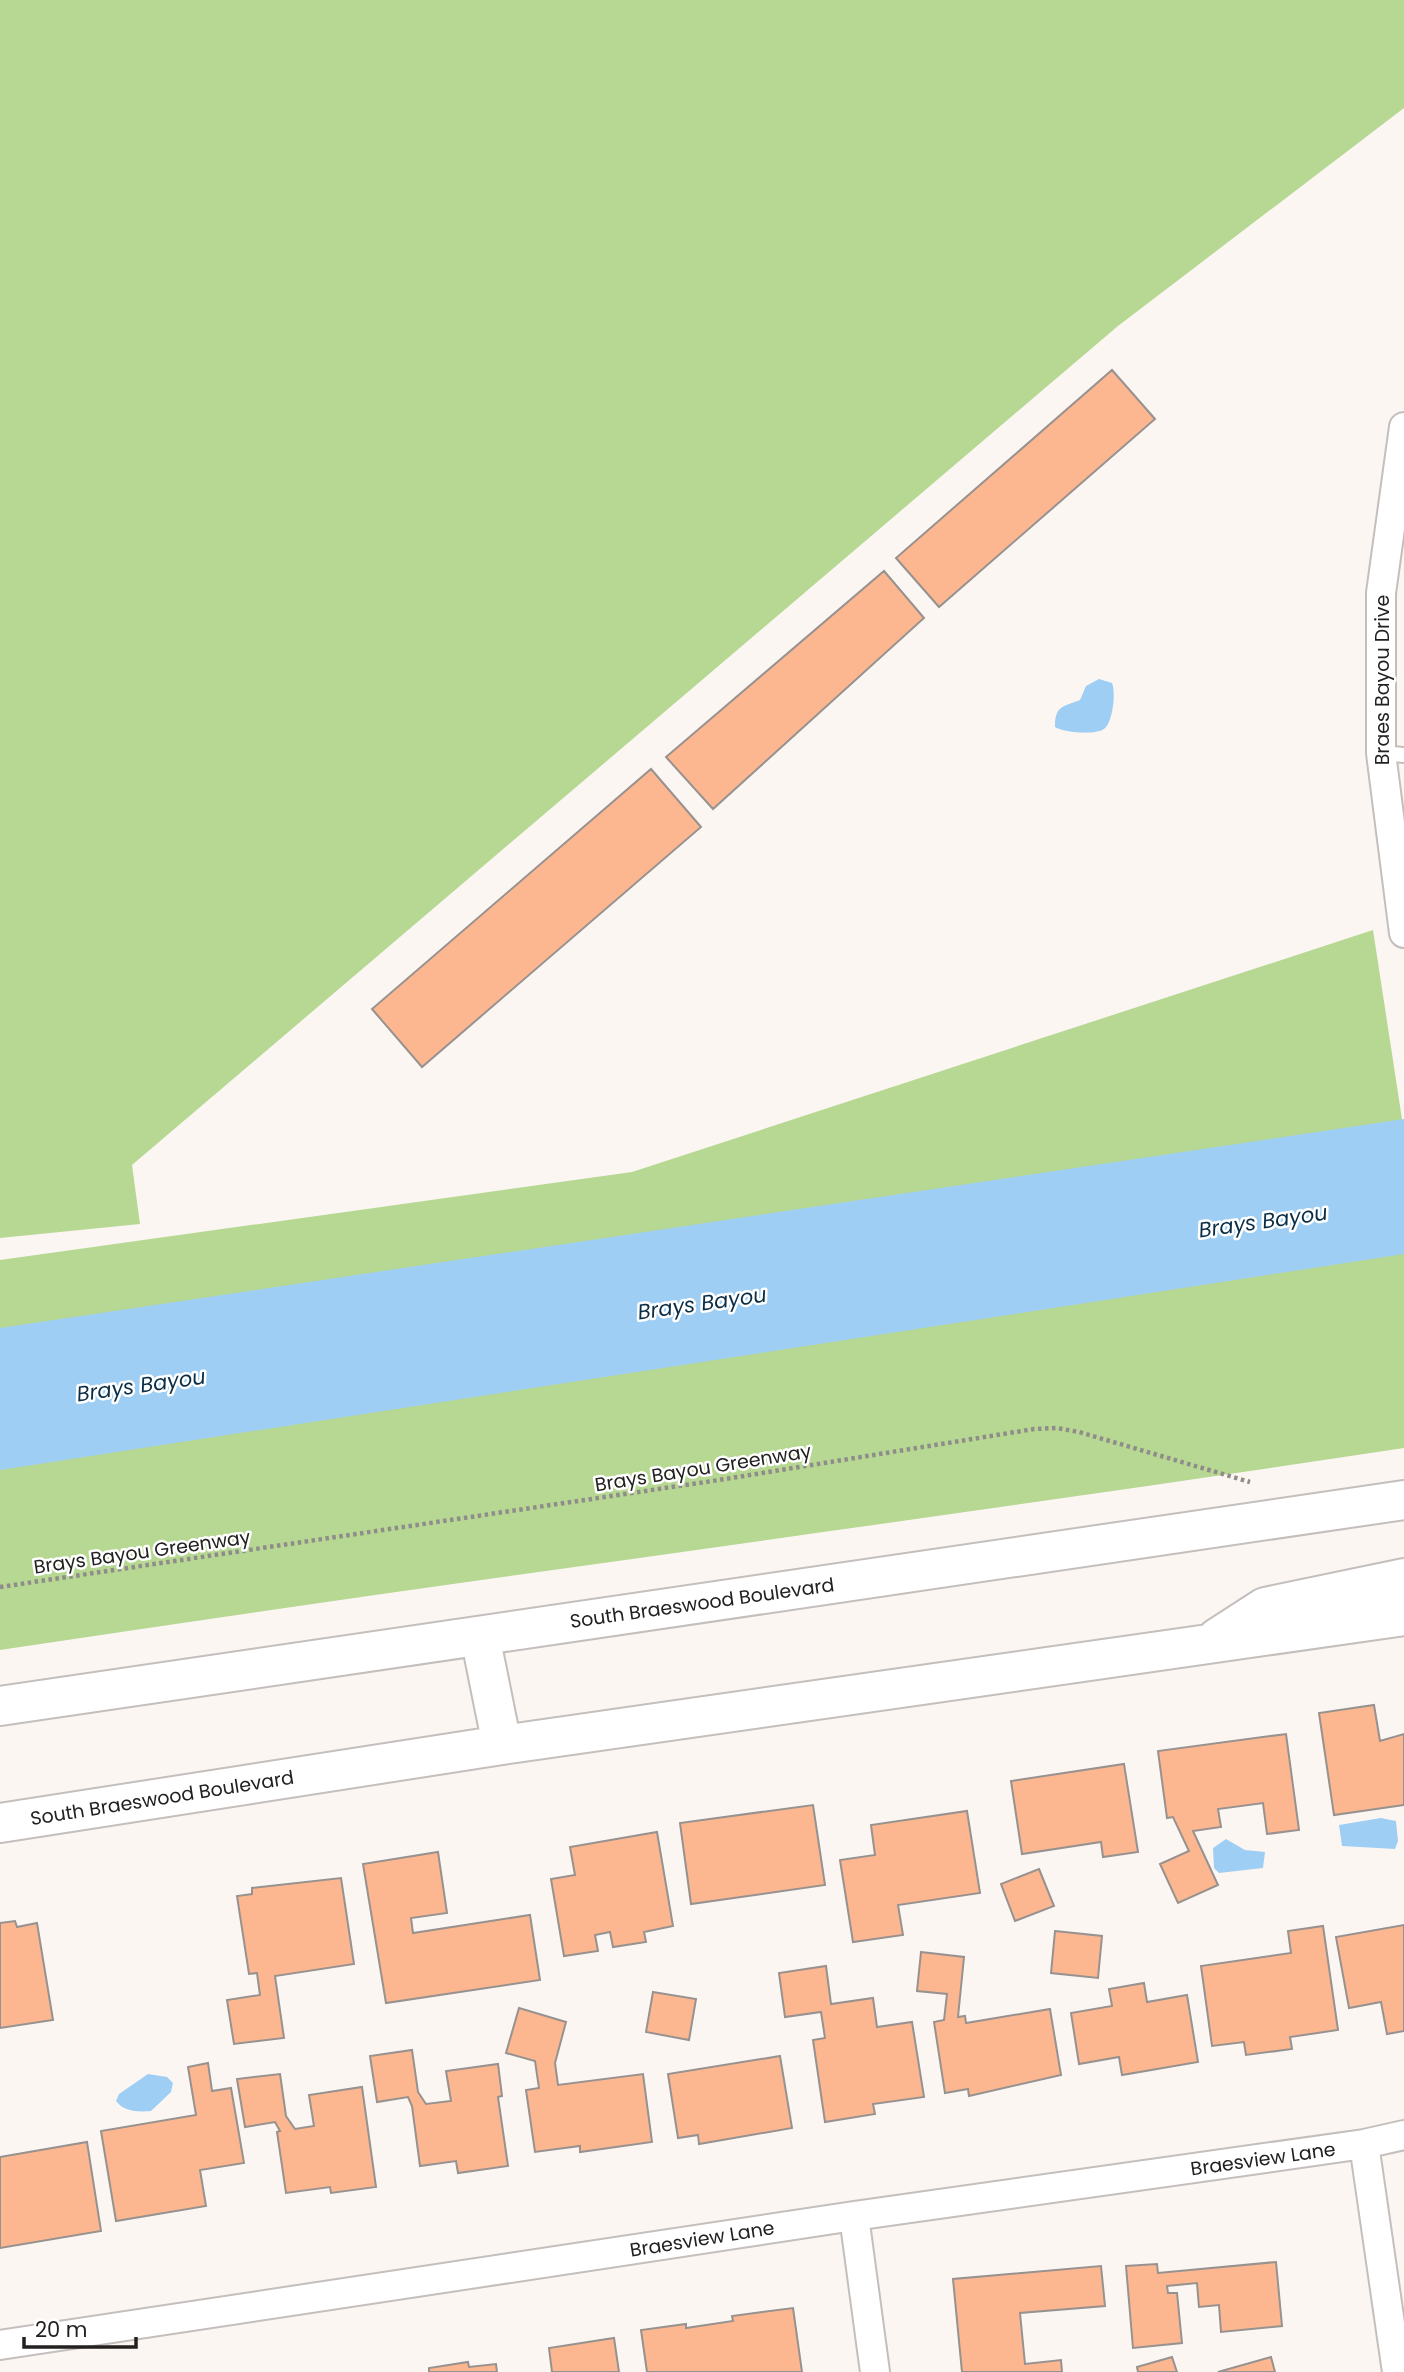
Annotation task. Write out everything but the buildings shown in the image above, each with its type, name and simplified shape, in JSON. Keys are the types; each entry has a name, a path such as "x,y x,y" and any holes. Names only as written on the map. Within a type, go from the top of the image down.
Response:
{"main road":[{"name":"South Braeswood Boulevard","path":"0,1706 1404,1500"},
{"path":"1206,1644 1265,1607 1404,1578"},
{"name":"South Braeswood Boulevard","path":"0,1823 502,1745 1404,1616"},
{"path":"480,1636 502,1745"}],"street":[{"name":"Braes Bayou Drive","path":"1404,427 1381,593 1404,933"},
{"name":"Braesview Lane","path":"0,2345 854,2216 1364,2144 1404,2135"},
{"path":"1364,2144 1397,2372"},
{"path":"854,2216 875,2372"}],"path":[{"name":"Brays Bayou Greenway","path":"0,1587 719,1480 1034,1429 1057,1428 1079,1432 1262,1485"}],"green space":[{"path":"0,0 1404,0 1404,108 1118,326 132,1165 140,1224 0,1238"},
{"path":"1373,930 1404,1132 1404,1448 0,1650 0,1260 632,1172"}],"water":[{"path":"1099,679 1112,683 1113,687 1113,707 1107,726 1100,731 1087,733 1055,727 1058,711 1080,700 1086,686"},
{"name":"Brays Bayou","path":"1404,1119 1404,1254 0,1470 0,1328"},
{"path":"1381,1818 1396,1821 1398,1841 1395,1849 1342,1846 1339,1825"},
{"path":"1226,1839 1245,1850 1265,1852 1263,1868 1219,1873 1214,1868 1213,1848"},
{"path":"148,2074 167,2077 173,2083 171,2092 151,2111 132,2111 119,2105 116,2101 119,2094"}]}
